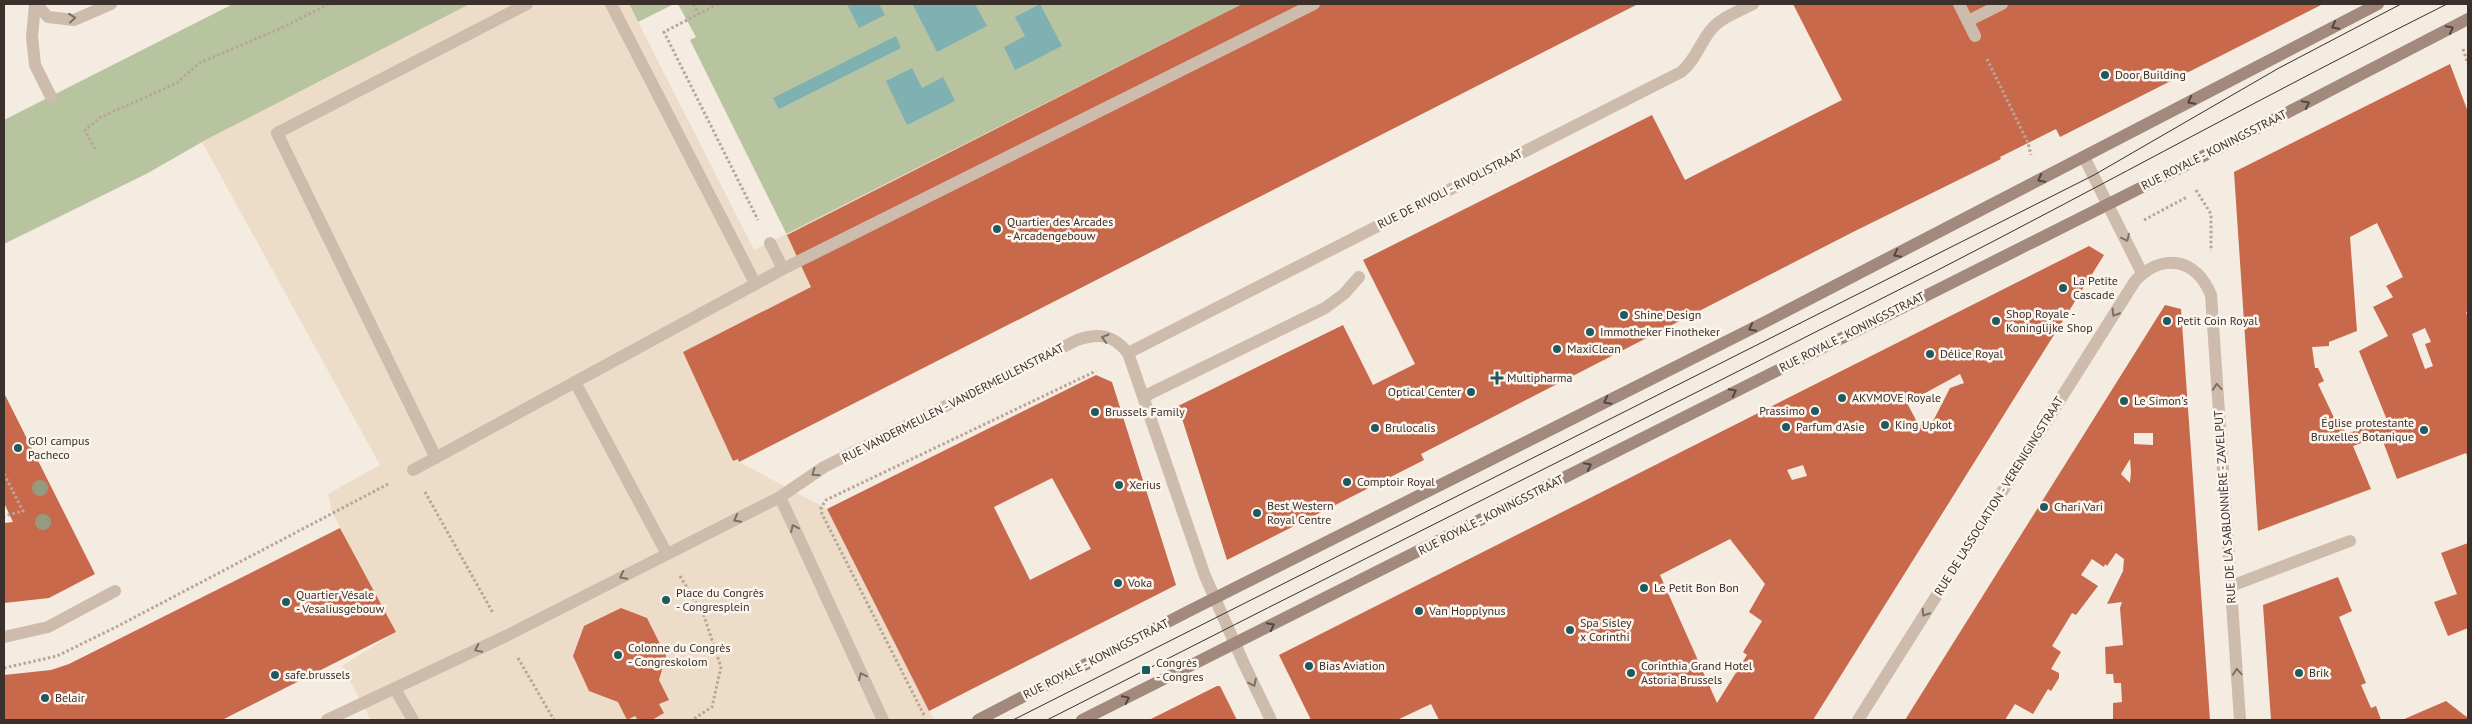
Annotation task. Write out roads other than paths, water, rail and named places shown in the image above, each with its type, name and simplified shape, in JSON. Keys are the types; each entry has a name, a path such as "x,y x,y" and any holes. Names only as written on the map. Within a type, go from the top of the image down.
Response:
{"street":[{"path":"36,4 48,17 74,20 111,4"},
{"path":"36,4 32,36 35,66 50,97"},
{"path":"436,458 277,133 527,4"},
{"path":"611,4 755,283"},
{"path":"413,470 755,283 1314,4"},
{"name":"RUE DE RIVOLI - RIVOLISTRAAT","path":"1128,352 1681,72 1694,58 1701,43 1712,28 1753,4"},
{"path":"1959,4 1975,36"},
{"path":"1968,21 2002,4"},
{"name":"RUE ROYALE - KONINGSSTRAAT","path":"978,720 1215,598 1767,321 2378,4"},
{"name":"RUE ROYALE - KONINGSSTRAAT","path":"1082,720 2184,166 2468,19"},
{"path":"2084,157 2142,273"},
{"path":"770,243 783,269"},
{"name":"RUE DE LA SABLONNIÈRE - ZAVELPUT","path":"2142,273 2163,264 2186,265 2205,280 2211,295 2240,720"},
{"name":"RUE DE L'ASSOCIATION - VERENIGINGSTRAAT","path":"1858,720 2135,281 2142,273"},
{"path":"1145,396 1325,308 1344,294 1359,277"},
{"name":"RUE VANDERMEULEN - VANDERMEULENSTRAAT","path":"780,497 824,467 1077,340 1095,335 1111,338 1128,352"},
{"path":"1128,352 1215,598 1271,720"},
{"path":"575,382 667,554"},
{"path":"327,720 506,636 780,497 883,720"},
{"path":"2231,586 2350,541"},
{"path":"4,637 48,628 115,592"},
{"path":"395,689 413,720"}],"water":[{"path":"847,4 879,4 885,15 859,28"},
{"path":"975,4 987,26 937,52 913,5"},
{"path":"1040,4 1062,46 1015,70 1004,47 1025,36 1015,17"},
{"path":"896,36 901,48 779,109 773,98"},
{"path":"912,68 922,88 943,77 955,101 907,125 886,81"}],"tram line":[{"path":"1013,720 2094,175 2279,68 2401,4"},
{"path":"1047,720 1936,271 2447,4"}],"place":[{"name":"Door Building","path":"2105,75"},
{"name":"Quartier des Arcades - Arcadengebouw","path":"997,229"},
{"name":"La Petite Cascade","path":"2063,288"},
{"name":"Shine Design","path":"1624,315"},
{"name":"Shop Royale - Koninglijke Shop","path":"1996,321"},
{"name":"Petit Coin Royal","path":"2167,321"},
{"name":"Immotheker Finotheker","path":"1590,332"},
{"name":"MaxiClean","path":"1557,349"},
{"name":"Délice Royal","path":"1930,354"},
{"name":"Multipharma","path":"1497,378"},
{"name":"Optical Center","path":"1471,392"},
{"name":"AKVMOVE Royale","path":"1842,398"},
{"name":"Le Simon's","path":"2124,401"},
{"name":"Prassimo","path":"1815,411"},
{"name":"Brussels Family","path":"1095,412"},
{"name":"King Upkot","path":"1885,425"},
{"name":"Parfum d'Asie","path":"1786,427"},
{"name":"Brulocalis","path":"1375,428"},
{"name":"Église protestante Bruxelles Botanique","path":"2424,430"},
{"name":"GO! campus Pacheco","path":"18,448"},
{"name":"Comptoir Royal","path":"1347,482"},
{"name":"Xerius","path":"1119,485"},
{"name":"Chari Vari","path":"2044,507"},
{"name":"Best Western Royal Centre","path":"1257,513"},
{"name":"Voka","path":"1118,583"},
{"name":"Le Petit Bon Bon","path":"1644,588"},
{"name":"Place du Congrès - Congresplein","path":"666,600"},
{"name":"Quartier Vésale - Vesaliusgebouw","path":"286,602"},
{"name":"Van Hopplynus","path":"1419,611"},
{"name":"Spa Sisley x Corinthi","path":"1570,630"},
{"name":"Colonne du Congrès - Congreskolom","path":"618,655"},
{"name":"Bias Aviation","path":"1309,666"},
{"name":"Congrès - Congres","path":"1146,670"},
{"name":"Corinthia Grand Hotel Astoria Brussels","path":"1631,673"},
{"name":"Brik","path":"2299,673"},
{"name":"safe.brussels","path":"275,675"},
{"name":"Belair","path":"45,698"}]}
